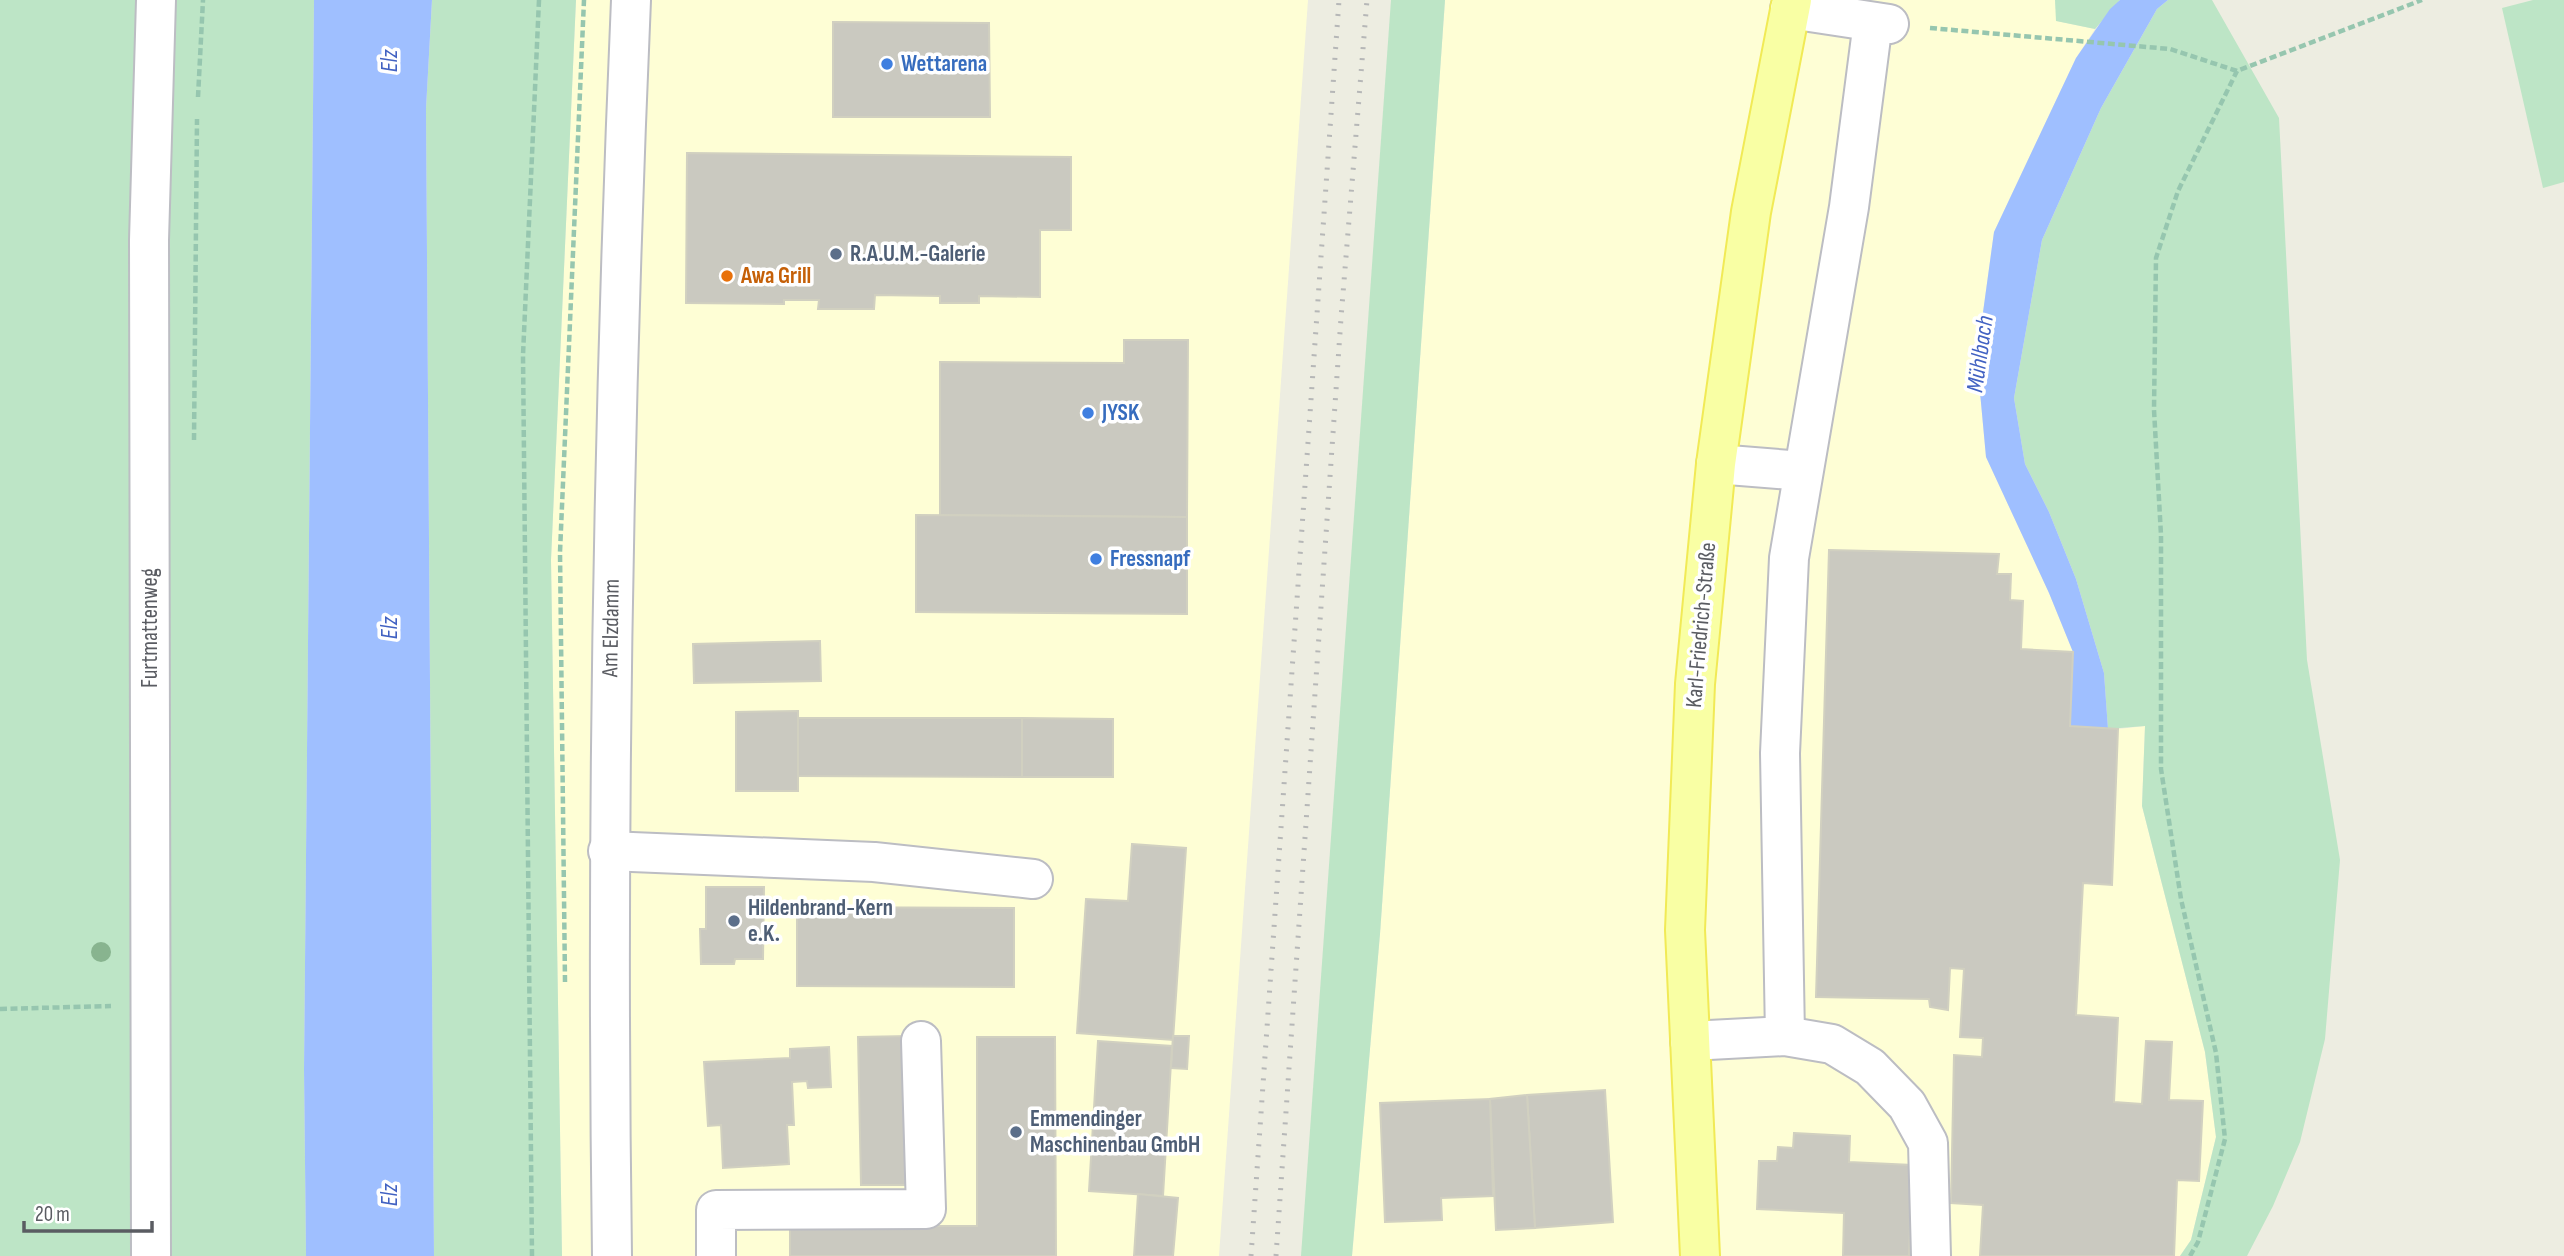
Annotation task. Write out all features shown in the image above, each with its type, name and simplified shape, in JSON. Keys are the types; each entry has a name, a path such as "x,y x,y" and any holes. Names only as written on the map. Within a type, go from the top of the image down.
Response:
{"main road":[{"name":"Karl-Friedrich-Straße","path":"1700,1256 1685,930 1695,684 1716,464 1751,212 1791,5"}],"street":[{"name":"Furtmattenweg","path":"151,1256 149,240 156,0"},
{"name":"Am Elzdamm","path":"612,1256 608,850 617,374 631,0"},
{"path":"1785,1036 1780,753 1788,558 1881,23 1791,5"},
{"path":"1716,464 1804,471"},
{"path":"608,850 874,862 1033,879"},
{"path":"1690,1041 1785,1036 1832,1044 1870,1068 1907,1105 1928,1143 1931,1256"},
{"path":"716,1256 716,1210 926,1209 921,1041"}],"path":[{"path":"194,447 197,106 203,0"},
{"path":"532,1256 523,355 539,0"},
{"path":"1881,23 2170,49 2237,71 2422,0"},
{"path":"2190,1256 2198,1242 2225,1139 2216,1053 2181,899 2161,769 2161,535 2154,410 2156,258 2178,191 2237,71"},
{"path":"0,1009 151,1005"}],"shaded area":[{"path":"0,0 314,0 304,1070 306,1256 0,1256"},
{"path":"432,0 576,0 551,560 562,1256 434,1256 426,109"},
{"path":"576,0 1308,0 1219,1256 562,1256 551,560"},
{"path":"1391,0 1445,0 1380,934 1352,1256 1301,1256"},
{"path":"1445,0 2055,0 2057,21 2095,29 2076,58 1994,232 1981,327 1980,392 1986,457 2049,593 2073,652 2070,726 2118,729 2145,726 2142,806 2205,1052 2216,1137 2191,1240 2180,1256 1352,1256 1380,934"},
{"path":"2055,0 2120,0 2095,29 2056,21"},
{"path":"2168,0 2212,0 2279,118 2307,660 2340,860 2325,1039 2300,1142 2273,1206 2247,1256 2180,1256 2191,1240 2216,1137 2205,1052 2142,806 2145,726 2108,729 2104,673 2076,579 2049,512 2025,464 2014,398 2042,240 2101,108 2157,9"},
{"path":"2533,0 2564,0 2564,182 2543,188 2502,8"}],"water":[{"name":"Elz","path":"314,0 432,0 426,109 434,1256 306,1256 304,1070"},
{"path":"2120,0 2168,0 2157,9 2101,108 2042,240 2014,398 2025,464 2049,512 2076,579 2104,673 2108,729 2070,726 2073,652 2049,593 1986,457 1980,392 1981,327 1994,232 2076,58 2110,9"}],"building":[{"path":"833,22 989,23 990,117 833,117"},
{"path":"687,153 1071,157 1071,230 1040,230 1040,297 979,296 979,303 940,303 940,296 875,295 874,309 818,309 819,300 784,300 784,304 686,303"},
{"path":"1124,340 1188,340 1187,517 940,515 940,362 1124,363"},
{"path":"916,515 1187,517 1187,614 916,612"},
{"path":"1829,550 1999,554 1997,574 2011,574 2010,600 2023,601 2021,649 2073,652 2070,726 2118,729 2112,885 2083,883 2076,1015 2118,1018 2114,1102 2142,1104 2146,1041 2172,1042 2169,1100 2203,1101 2199,1181 2177,1180 2174,1256 1980,1256 1983,1205 1951,1203 1954,1055 1982,1057 1983,1038 1960,1037 1964,969 1950,968 1948,1010 1930,1007 1929,999 1816,997"},
{"path":"820,641 821,681 694,683 693,644"},
{"path":"798,711 798,791 736,791 736,712"},
{"path":"798,718 1022,718 1022,777 798,776"},
{"path":"1022,718 1113,719 1113,777 1022,777"},
{"path":"1132,844 1186,848 1173,1040 1077,1033 1086,899 1128,901"},
{"path":"706,887 764,887 763,959 735,959 734,964 701,964 700,929 706,929"},
{"path":"797,907 1014,908 1014,987 797,986"},
{"path":"908,1036 911,1185 861,1185 858,1037"},
{"path":"1173,1036 1189,1036 1187,1069 1171,1068"},
{"name":"Emmendinger Maschinenbau GmbH","path":"977,1037 1055,1037 1056,1256 790,1256 790,1226 977,1226"},
{"path":"1098,1041 1172,1046 1163,1196 1089,1191"},
{"path":"829,1047 831,1087 808,1088 807,1081 792,1082 794,1125 787,1125 789,1164 723,1168 721,1125 708,1126 704,1062 790,1058 790,1049"},
{"path":"1605,1090 1613,1222 1535,1228 1527,1095"},
{"path":"1527,1095 1535,1228 1496,1230 1490,1099"},
{"path":"1490,1099 1493,1196 1441,1198 1442,1220 1385,1222 1380,1103"},
{"path":"1794,1133 1850,1136 1849,1162 1912,1165 1909,1256 1843,1256 1844,1213 1757,1209 1759,1161 1777,1161 1778,1147 1793,1148"},
{"path":"1138,1194 1178,1198 1173,1256 1134,1256"}],"railway":[{"path":"1251,1256 1339,0"},
{"path":"1276,1256 1341,318 1367,0"}],"place":[{"name":"Wettarena","path":"887,64"},
{"name":"R.A.U.M.-Galerie","path":"836,254"},
{"name":"Awa Grill","path":"727,276"},
{"name":"JYSK","path":"1088,413"},
{"name":"Fressnapf","path":"1096,559"},
{"name":"Hildenbrand-Kern e.K.","path":"734,921"},
{"name":"Emmendinger Maschinenbau GmbH","path":"1016,1132"}],"water label":[{"name":"Mühlbach","path":"1980,354"}]}
